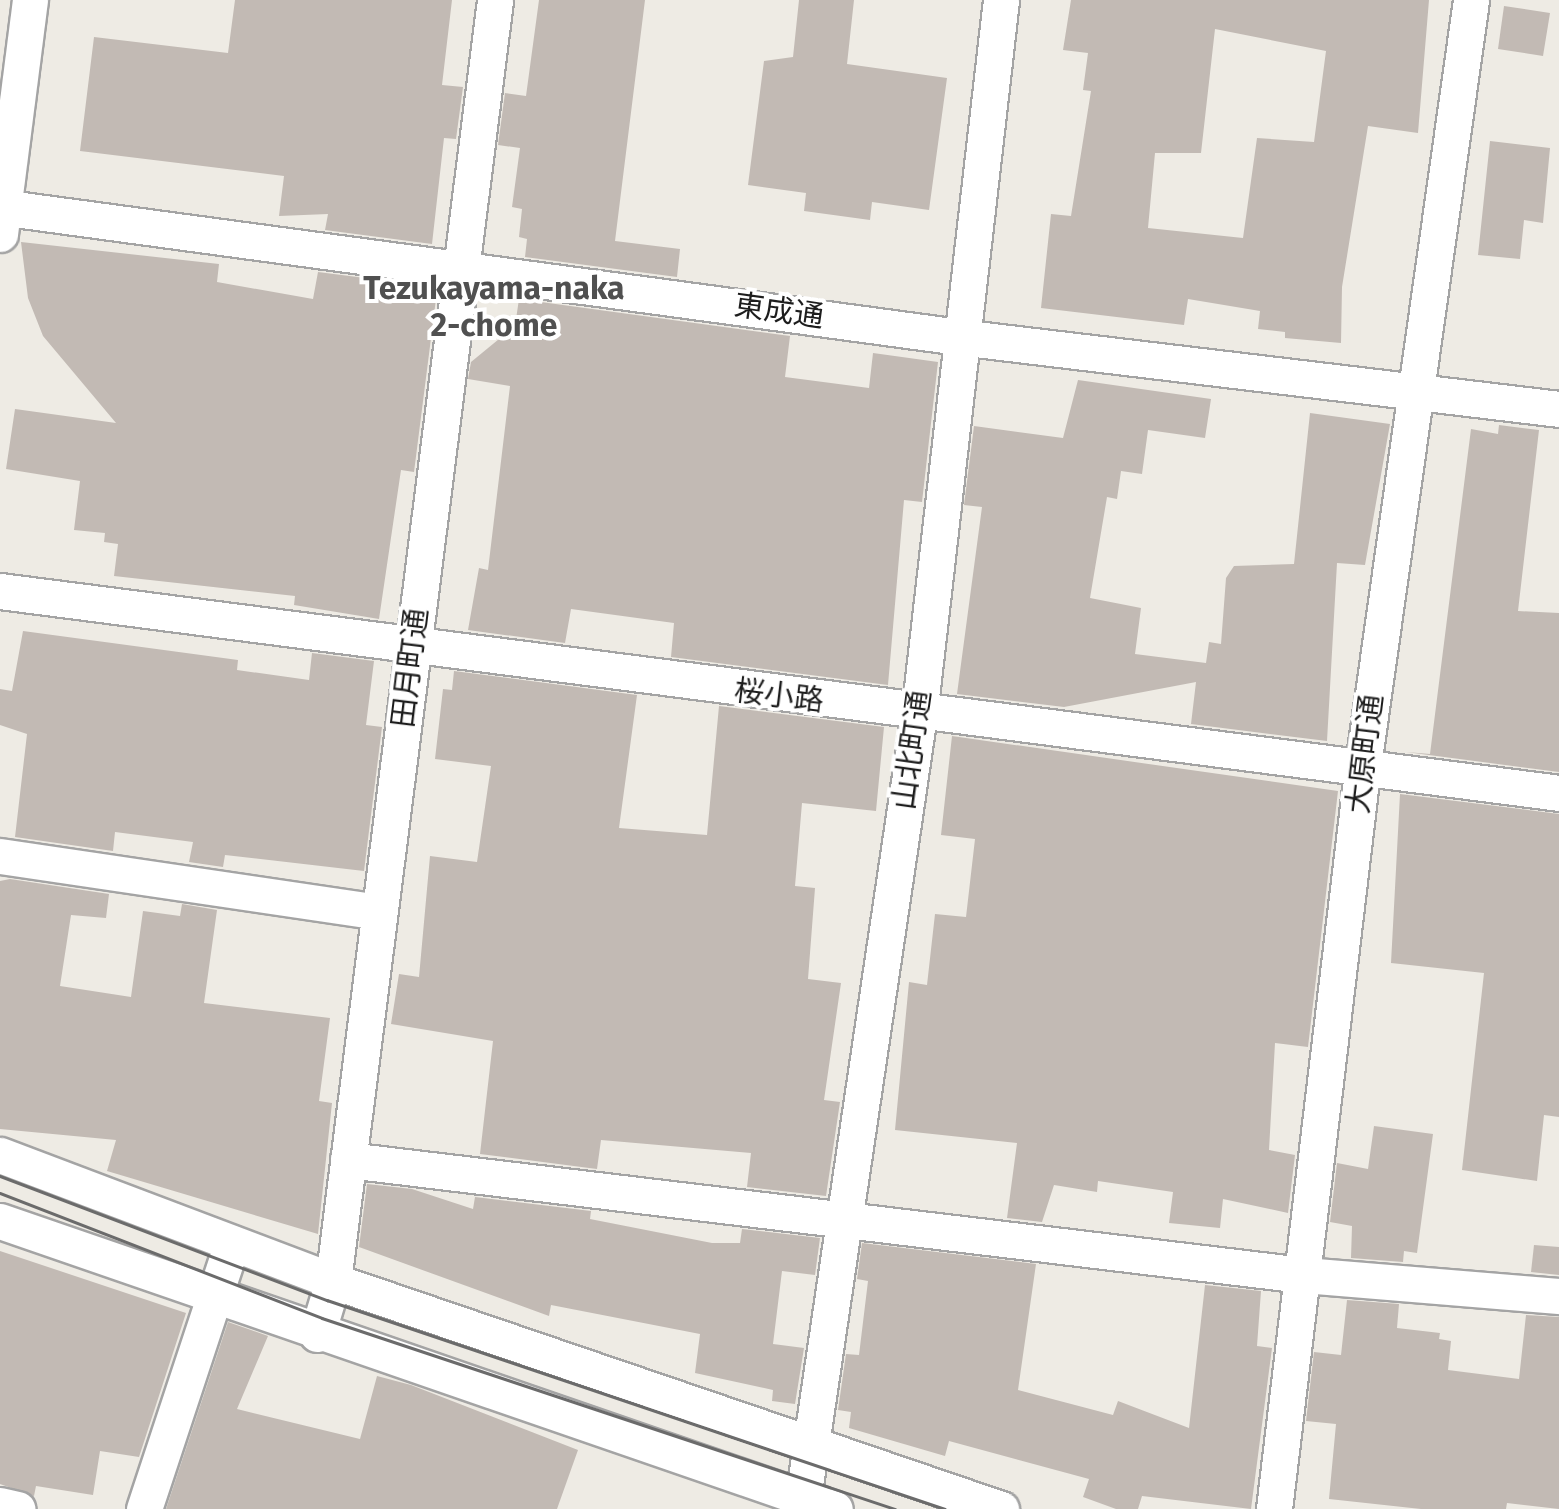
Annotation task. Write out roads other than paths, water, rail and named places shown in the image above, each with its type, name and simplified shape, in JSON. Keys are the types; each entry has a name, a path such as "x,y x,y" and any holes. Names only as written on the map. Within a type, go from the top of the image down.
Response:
{"street":[{"path":"1,216 30,0"},
{"name":"田月町通","path":"317,1334 333,1280 495,0"},
{"name":"山北町通","path":"819,1504 811,1444 839,1220 919,714 959,337 1001,0"},
{"name":"大原町通","path":"1274,1509 1362,772 1471,0"},
{"name":"東成通","path":"1,216 461,267 959,337 1559,409"},
{"name":"桜小路","path":"0,592 1362,772 1559,793"},
{"path":"0,856 379,912"},
{"path":"0,1155 333,1280 811,1444 937,1499 1000,1509"},
{"path":"348,1160 1303,1275 1559,1296"},
{"path":"0,1221 212,1299 819,1504"},
{"path":"144,1509 232,1243"},
{"path":"0,1505 18,1509"}],"tram line":[{"path":"0,1176 327,1300 945,1509"},
{"path":"0,1193 322,1318 895,1509"}],"district":[{"name":"Tezukayama-naka 2-chome","path":"494,308"}]}
